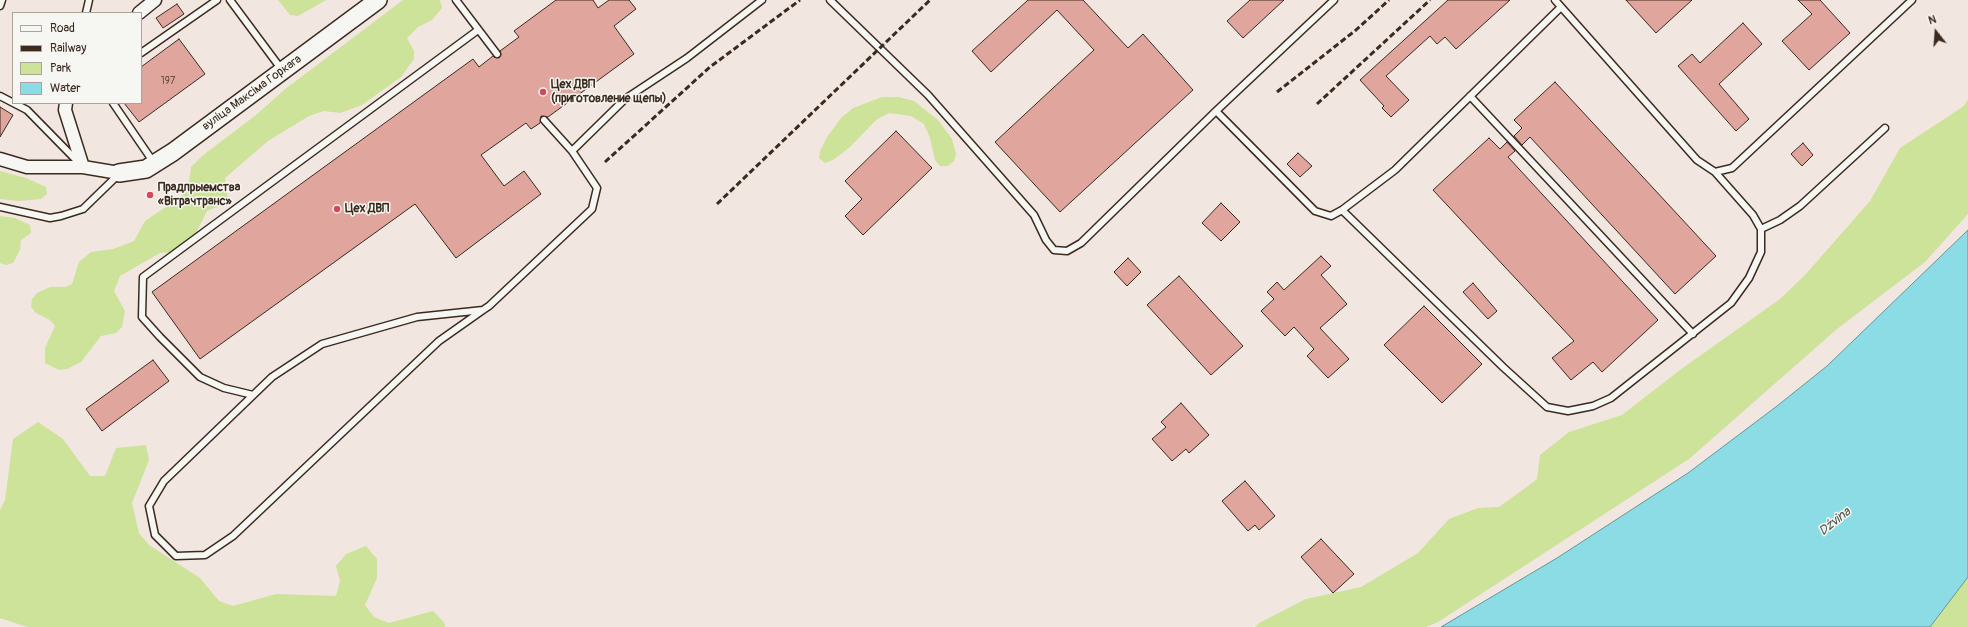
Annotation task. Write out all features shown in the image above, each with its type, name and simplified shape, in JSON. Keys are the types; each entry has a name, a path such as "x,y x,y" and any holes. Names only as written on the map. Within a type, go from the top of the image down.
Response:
{"main road":[{"name":"вуліца Максіма Горкага","path":"120,173 146,169 173,152 378,0"}],"street":[{"path":"140,12 155,0"},
{"path":"66,104 65,110 83,167"},
{"path":"0,159 27,167 83,167 120,173"}],"lane":[{"path":"0,6 2,0"},
{"path":"86,12 88,0"},
{"path":"142,52 216,0"},
{"path":"230,0 282,71"},
{"path":"456,0 497,54"},
{"path":"572,151 625,99 687,58 762,0"},
{"path":"830,0 928,95 1034,215 1046,240 1054,250 1067,251 1081,243 1216,111 1334,0"},
{"path":"1342,210 1503,367 1547,407 1568,411 1593,406 1611,398 1731,303 1750,278 1761,252 1761,229 1753,215 1715,172 1697,160 1555,0"},
{"path":"1715,172 1732,168 1912,0"},
{"path":"1216,111 1315,211 1332,216 1395,170 1561,7"},
{"path":"253,395 224,388 200,377 160,337 142,317 143,276 478,30"},
{"path":"0,96 12,102"},
{"path":"1470,96 1693,334"},
{"path":"16,104 28,110 83,167"},
{"path":"114,104 154,163"},
{"path":"483,310 417,316 322,344 272,376 164,481 149,506 155,535 176,556 205,555 233,536 439,341 483,310 592,209 597,188 572,151 544,120"},
{"path":"1761,229 1780,220 1800,206 1886,128"},
{"path":"0,207 50,218 60,216 83,209 120,173"}],"green space":[{"path":"278,0 326,0 298,16 290,15"},
{"path":"403,0 440,0 442,8 432,20 418,27 407,38 414,51 414,59 401,77 362,105 340,113 324,111 309,116 268,141 225,178 228,199 222,205 207,211 193,239 183,251 160,253 120,276 114,291 125,311 122,327 116,333 101,336 81,362 67,369 59,370 45,363 45,348 55,326 50,320 36,313 31,307 32,299 37,293 50,287 65,287 72,284 79,262 91,252 113,249 134,241 145,221 182,196 189,182 191,167 202,156 256,115 284,90"},
{"path":"882,97 899,97 914,101 938,120 952,139 956,154 954,161 948,166 940,166 935,160 930,138 924,124 911,116 889,113 876,120 850,147 833,160 825,163 819,158 820,151 827,137 841,118 853,108"},
{"path":"1968,99 1968,214 1925,262 1837,329 1689,459 1438,622 1426,627 1255,627 1259,623 1306,599 1361,587 1418,553 1449,519 1478,508 1499,507 1524,489 1537,479 1540,455 1569,432 1622,415 1680,370 1780,299 1805,275 1870,201 1900,148 1964,106"},
{"path":"0,171 26,178 46,187 47,194 41,199 18,201 0,199"},
{"path":"0,216 15,218 30,225 31,233 21,240 20,250 13,263 6,265 0,263"},
{"path":"38,422 63,439 90,476 105,476 116,448 146,445 149,460 132,503 139,533 149,545 200,578 219,601 233,606 276,594 336,596 340,581 336,566 346,554 366,546 377,559 377,578 365,605 374,617 389,623 433,611 444,622 445,627 27,627 0,618 0,510 5,500 13,439"},
{"path":"1968,577 1968,627 1930,627 1934,622"}],"water":[{"name":"Dźvina","path":"1968,230 1968,577 1930,627 1441,627 1557,558 1688,473 1777,406 1827,366"}],"building":[{"name":"Цех ДВП","path":"556,0 593,0 598,8 609,0 629,0 636,9 614,26 634,54 548,117 541,116 540,123 531,129 526,123 481,155 504,186 524,171 541,194 456,258 415,204 200,359 152,292 473,59 479,67 493,56 499,58 501,55 500,51 519,37 514,31"},
{"path":"1028,0 1083,0 1128,48 1143,34 1193,90 1060,212 995,142 1094,50 1057,10 991,72 972,51"},
{"path":"1250,0 1284,0 1243,38 1227,21"},
{"path":"1448,0 1510,0 1456,49 1445,37 1437,44 1430,36 1386,76 1409,100 1391,117 1382,108 1384,106 1360,80"},
{"path":"1626,0 1692,0 1656,33"},
{"path":"1798,0 1820,0 1850,33 1809,70 1782,41 1812,14"},
{"path":"177,4 184,14 163,28 156,18"},
{"path":"1743,23 1762,44 1719,84 1749,119 1736,131 1678,66 1692,54 1700,63"},
{"path":"179,39 205,74 139,122 125,104 142,104 142,66"},
{"path":"1555,82 1716,256 1675,294 1530,137 1522,145 1514,136 1522,128 1514,120"},
{"path":"0,107 13,115 0,137"},
{"path":"896,131 932,168 863,235 845,216 862,199 845,181"},
{"path":"1489,138 1500,149 1507,142 1515,151 1508,157 1658,320 1602,372 1593,362 1571,380 1552,358 1574,341 1433,190"},
{"path":"1803,143 1813,155 1802,166 1791,154"},
{"path":"1298,153 1312,166 1300,177 1287,164"},
{"path":"1221,203 1240,222 1221,241 1202,223"},
{"path":"1321,256 1331,266 1321,275 1347,304 1320,328 1349,359 1328,378 1307,356 1314,349 1294,327 1285,336 1261,311 1274,299 1267,292 1277,282 1284,290"},
{"path":"1128,258 1141,272 1127,286 1114,272"},
{"path":"1179,276 1243,346 1211,375 1147,305"},
{"path":"1473,283 1497,311 1488,319 1463,292"},
{"path":"1424,306 1482,364 1442,403 1384,345"},
{"path":"153,360 169,381 102,431 86,409"},
{"path":"1181,403 1209,435 1189,453 1186,449 1172,461 1152,439 1166,427 1161,422"},
{"path":"1245,481 1275,516 1259,530 1255,525 1248,531 1222,501"},
{"path":"1321,539 1354,574 1333,593 1301,557"}],"railway":[{"path":"605,162 710,67 800,0"},
{"path":"717,204 930,0"},
{"path":"1277,92 1356,30 1389,0"},
{"path":"1317,104 1430,0"}],"place":[{"name":"Цех ДВП (приготовление щепы)","path":"543,92"},
{"name":"Прадпрыемства «Вітрачтранс»","path":"150,195"},
{"name":"Цех ДВП","path":"337,209"}]}
